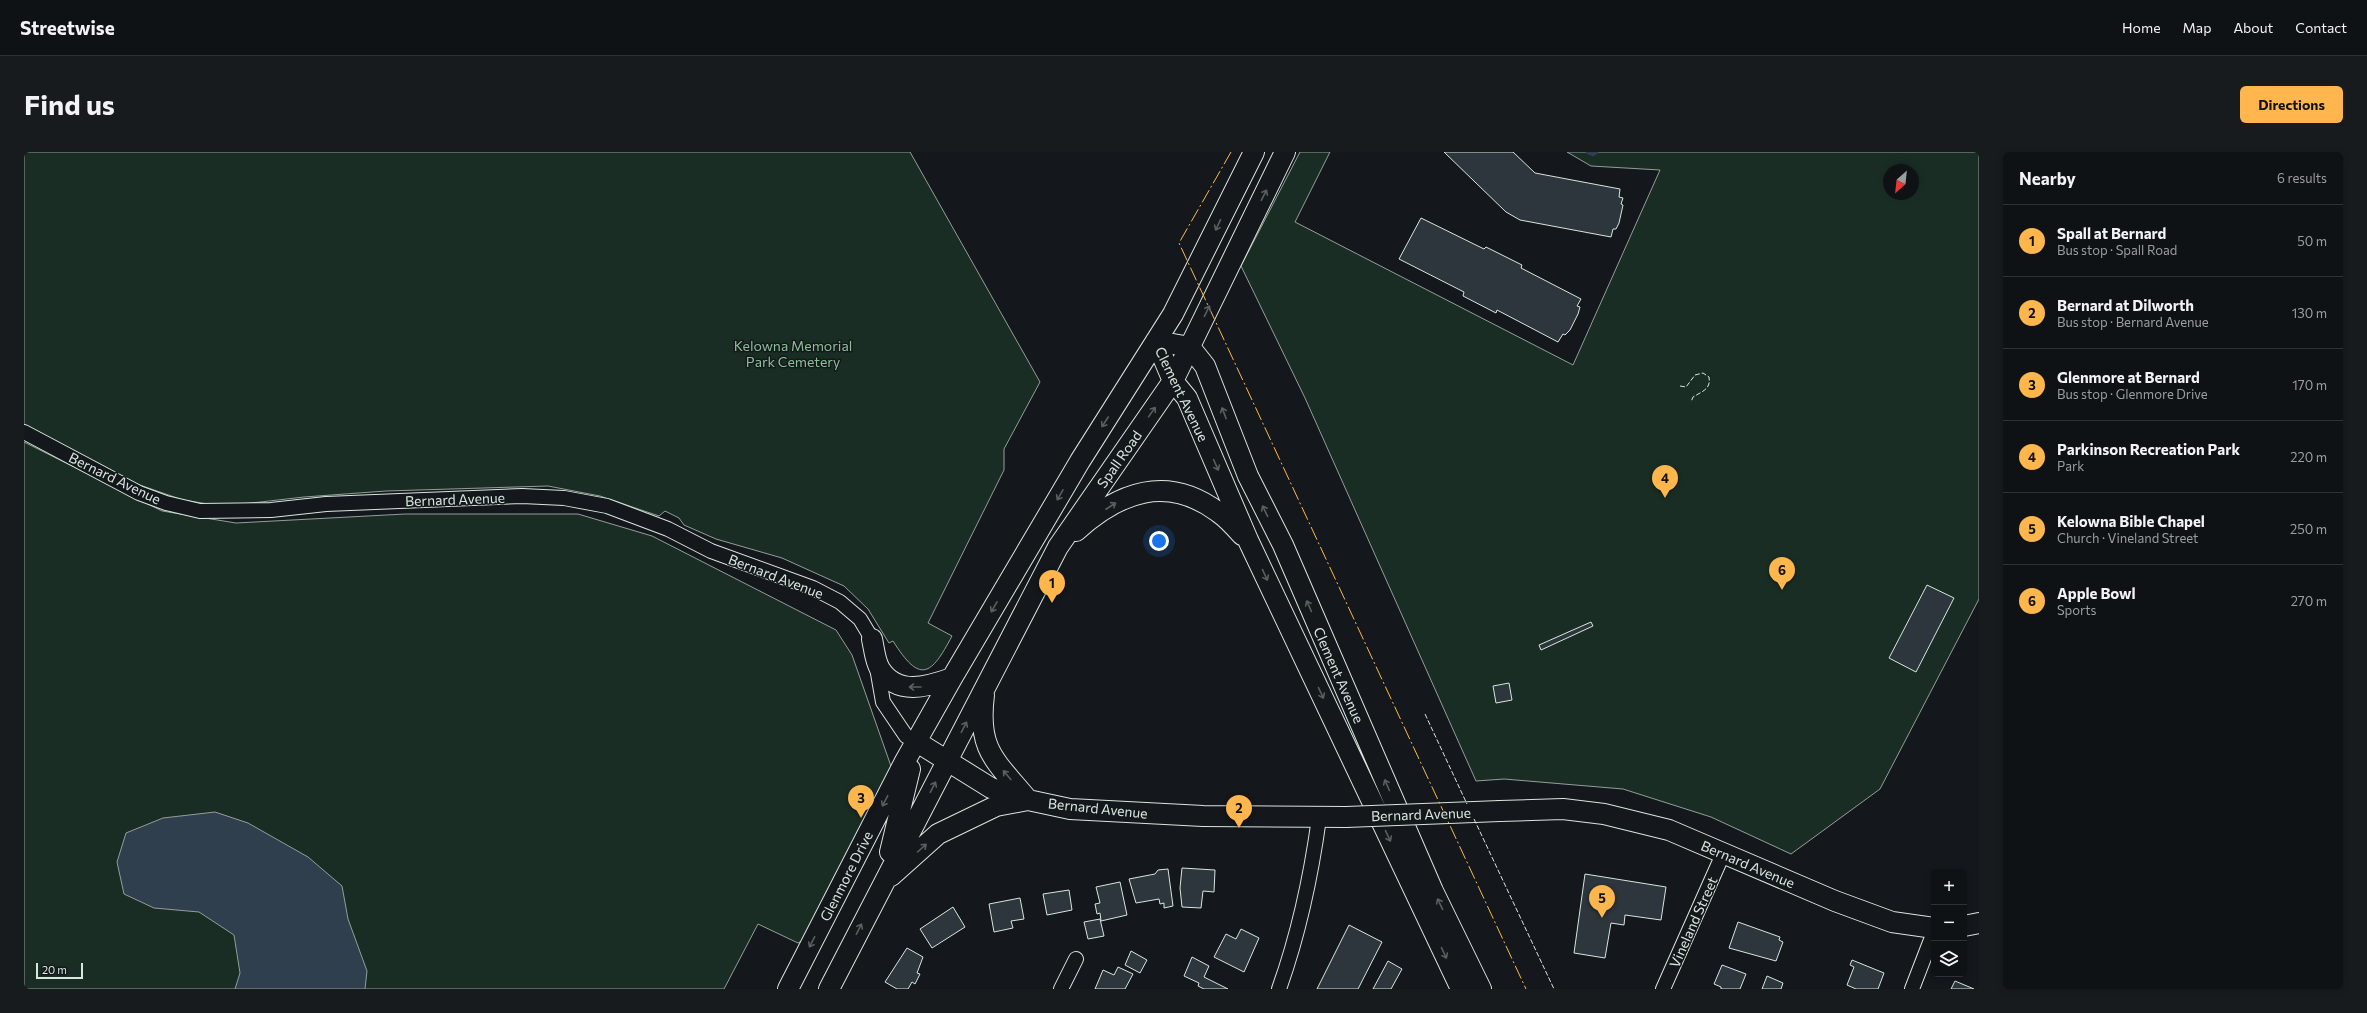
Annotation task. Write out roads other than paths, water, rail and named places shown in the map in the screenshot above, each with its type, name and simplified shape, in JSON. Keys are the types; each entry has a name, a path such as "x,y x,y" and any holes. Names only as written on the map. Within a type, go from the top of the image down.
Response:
{"main road":[{"path":"883,883 917,742 952,678 1080,461 1173,314 1254,152"},
{"name":"Spall Road","path":"946,762 1058,547 1173,381 1285,152"},
{"name":"Clement Avenue","path":"1156,341 1190,347 1205,366 1248,476 1283,546 1433,891 1481,989"},
{"name":"Clement Avenue","path":"1156,341 1173,381 1187,398 1248,540 1461,989"},
{"path":"1058,547 1084,523 1123,499 1135,494 1164,490 1193,497 1218,512 1248,540"},
{"path":"872,639 879,668 891,682 911,688 930,686 952,678"},
{"path":"883,883 938,834 996,806 1028,800 988,750 981,720 986,684"},
{"name":"Bernard Avenue","path":"917,742 946,762 991,788 1028,800 1070,809 1122,813 1319,818 1563,809 1604,814 1669,830 1722,854 1835,901 1892,922 1931,928"},
{"name":"Glenmore Drive","path":"788,989 917,742"},
{"path":"829,989 946,762"},
{"path":"1967,925 1979,923"}],"street":[{"name":"Bernard Avenue","path":"24,432 139,493 166,503 200,511 271,510 326,504 522,496 564,498 607,506 668,529 711,551 813,588 840,602 860,620 872,639 883,702 906,736 917,742"},
{"path":"1279,989 1290,959 1306,901 1319,818"},
{"name":"Vineland Street","path":"1662,989 1722,854"},
{"path":"1912,989 1931,940"},
{"path":"1061,989 1076,960"}],"water":[{"path":"215,812 248,823 308,857 342,886 348,919 367,971 365,989 235,989 240,973 234,935 199,912 154,908 124,894 117,862 126,833 163,818"}],"waterway":[{"path":"1588,152 1593,154 1596,152"}],"place":[{"name":"Parkinson Recreation Park","path":"1665,498"},
{"name":"Apple Bowl","path":"1782,590"},
{"name":"Spall at Bernard","path":"1052,603"},
{"name":"Glenmore at Bernard","path":"861,818"},
{"name":"Bernard at Dilworth","path":"1239,828"},
{"name":"Kelowna Bible Chapel","path":"1602,918"}],"park label":[{"name":"Kelowna Memorial Park Cemetery","path":"793,354"}]}
